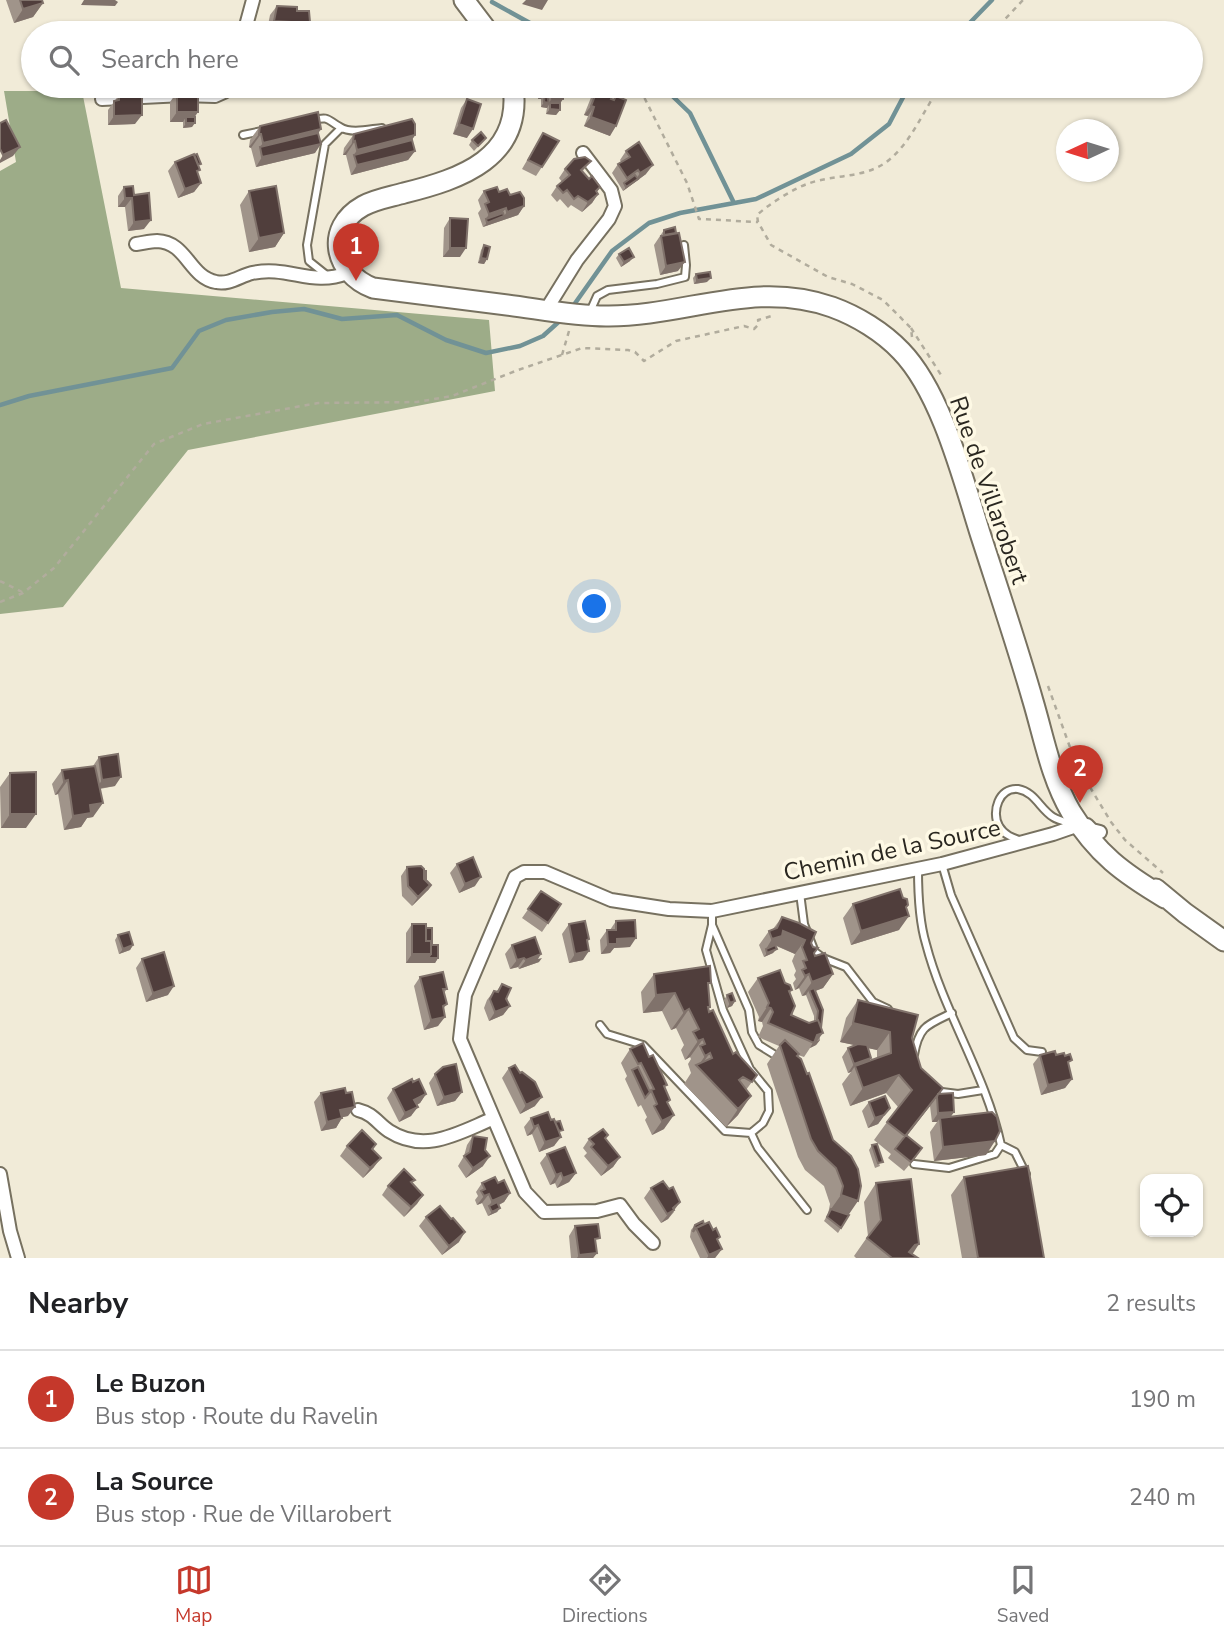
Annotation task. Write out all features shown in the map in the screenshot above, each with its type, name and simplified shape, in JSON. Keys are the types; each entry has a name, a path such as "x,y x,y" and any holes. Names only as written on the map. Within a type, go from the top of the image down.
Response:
{"main road":[{"path":"464,0 480,21"},
{"path":"339,275 342,263 339,240 341,231 352,215 371,202 457,177 482,164 502,143 509,130 514,98"},
{"name":"Rue de Villarobert","path":"339,275 373,288 567,313 631,315 723,300 780,296 820,304 858,319 902,352 925,387 952,446 1060,791 1079,825 1126,875 1165,898 1224,941"},
{"name":"Rue de Villarobert","path":"1033,700 1070,788 1100,832 1165,898"}],"street":[{"path":"247,21 253,0"},
{"path":"102,99 122,98"},
{"path":"567,313 577,260 610,219 615,206 611,190 583,153"},
{"path":"136,244 157,241 174,245 199,275 217,283 234,281 252,273 284,271 311,279 339,275"},
{"path":"1079,825 1087,825 1100,832"},
{"name":"Chemin de la Source","path":"492,1119 460,1039 461,1021 465,995 515,877 524,872 545,872 611,900 669,909 712,911 942,864 1079,825"},
{"path":"358,1110 369,1113 387,1130 406,1140 428,1143 492,1119 526,1192 544,1212 597,1211 620,1205 653,1243"},
{"path":"0,1174 10,1231 18,1258"}],"lane":[{"path":"311,120 325,117 341,128 360,130 396,126"},
{"path":"339,275 309,261 307,245 325,144 341,128"},
{"path":"243,135 270,129"},
{"path":"567,313 608,290 657,284 685,277 684,245"},
{"path":"1024,842 1008,836 996,819 998,802 1002,795 1009,791 1017,789 1025,792 1037,799 1054,818 1079,825"},
{"path":"942,864 951,895 1014,1038 1027,1050 1042,1052"},
{"path":"914,1164 949,1168 995,1154 1001,1145 996,1124 941,990 925,942 918,869"},
{"path":"800,892 804,923 815,952 846,967 873,1002 896,1013"},
{"path":"600,1025 607,1034 643,1045 725,1131 751,1133 763,1123 769,1111 768,1091 750,1069 723,1010 706,950 712,925 712,911"},
{"path":"712,925 749,1010 752,1032 759,1045 788,1063"},
{"path":"917,1066 914,1056 917,1036 931,1023 952,1013"},
{"path":"926,1083 933,1091 958,1094 983,1090"},
{"path":"751,1133 758,1148 807,1210"},
{"path":"1001,1145 1015,1152 1029,1182"}],"path":[{"path":"1003,21 1023,0"},
{"path":"644,98 687,183 699,219 758,222"},
{"path":"932,98 917,127 888,162 861,174 807,184 770,203 757,215 771,245 828,277 852,284 883,300 911,328 943,379"},
{"path":"562,355 567,313"},
{"path":"0,602 23,593 54,568 155,444 202,424 318,403 417,402 452,396 582,348 635,352 644,361 676,341 744,326 754,329 757,328 758,320 776,315"},
{"path":"902,352 912,339 911,328"},
{"path":"0,581 23,593"},
{"path":"1045,679 1076,764 1111,822 1125,841 1166,876"}],"green space":[{"path":"4,91 21,91 21,98 83,98 121,288 489,320 495,391 188,450 63,607 0,614 0,171 16,162"}],"building":[{"path":"20,0 42,0 43,3 23,9"},
{"path":"277,6 309,11 310,21 274,21"},
{"path":"142,98 142,115 114,116 114,101"},
{"path":"177,98 198,98 198,112 177,112"},
{"path":"594,98 626,100 616,126 591,117 594,107 591,106"},
{"path":"467,99 481,104 473,129 459,124"},
{"path":"550,103 560,103 560,110 550,109"},
{"path":"318,112 321,129 263,143 259,134 260,126"},
{"path":"186,117 195,117 195,123 186,123"},
{"path":"412,119 415,135 357,150 355,141 353,142 354,134"},
{"path":"6,120 20,147 3,155 0,149 0,123"},
{"path":"481,132 486,138 478,146 472,140"},
{"path":"318,133 321,144 262,157 260,147"},
{"path":"543,133 559,141 542,167 528,160"},
{"path":"412,140 415,151 357,165 354,155"},
{"path":"639,142 653,165 640,173 638,170 627,178 618,164 630,157 626,151"},
{"path":"194,154 201,183 185,189 175,162"},
{"path":"197,154 201,164 198,165 194,155"},
{"path":"585,157 591,161 581,170 589,179 592,176 600,187 596,191 598,194 588,202 578,196 574,199 567,190 563,193 557,186 570,175 565,169 574,159"},
{"path":"635,175 638,179 626,187 624,183"},
{"path":"133,186 134,195 149,193 151,220 134,222 132,198 125,198 124,187"},
{"path":"276,186 284,233 259,238 249,191"},
{"path":"497,187 499,192 507,189 510,195 520,192 524,198 524,206 489,214 485,204 489,202 484,191"},
{"path":"503,213 504,216 487,223 486,219"},
{"path":"450,218 468,219 466,248 450,248"},
{"path":"675,227 676,233 664,235 664,230"},
{"path":"679,233 685,262 666,266 661,236"},
{"path":"484,245 490,247 487,259 481,258"},
{"path":"629,248 634,257 624,262 619,254"},
{"path":"710,272 711,278 697,280 696,274"},
{"path":"118,754 121,777 102,780 99,757"},
{"path":"95,766 103,803 90,805 91,813 73,816 68,780 64,781 62,770"},
{"path":"36,772 36,814 10,814 10,773"},
{"path":"473,857 481,877 465,884 457,864"},
{"path":"421,866 424,869 424,879 430,885 418,897 408,886 407,867"},
{"path":"900,889 903,898 907,899 909,916 861,931 853,904"},
{"path":"541,891 561,904 548,923 528,909"},
{"path":"782,917 816,932 811,943 818,948 815,956 825,953 833,974 812,982 809,974 805,976 802,970 806,968 803,961 807,960 802,947 805,940 783,931 782,936 772,939 769,931 777,928"},
{"path":"635,920 636,938 617,939 617,944 608,944 607,930 616,930 616,921"},
{"path":"585,921 589,951 575,954 569,924"},
{"path":"412,924 426,924 426,941 431,941 431,954 412,954"},
{"path":"426,928 432,928 432,945 438,945 438,958 428,958 431,954 431,941 426,941"},
{"path":"129,932 133,945 123,949 118,935"},
{"path":"535,937 541,954 526,960 517,960 512,945"},
{"path":"775,945 777,949 767,953 766,949"},
{"path":"164,952 174,986 153,993 142,959"},
{"path":"710,966 709,1012 713,1010 733,1054 736,1052 757,1075 752,1082 743,1077 739,1080 751,1096 738,1109 696,1065 712,1058 710,1053 705,1056 700,1046 705,1044 703,1039 698,1041 693,1032 699,1029 689,1009 684,1012 675,993 656,995 654,974"},
{"path":"780,970 785,983 790,985 792,990 789,991 795,1006 791,1015 809,1023 818,1020 823,1033 817,1035 814,1043 768,1023 773,1012 767,1007 769,1003 758,978"},
{"path":"443,972 447,989 443,989 447,1004 443,1006 445,1017 431,1020 420,977"},
{"path":"502,984 511,988 506,999 510,1006 495,1012 490,999"},
{"path":"814,988 823,1010 821,1028 817,1020 818,1011 809,990"},
{"path":"732,993 735,1001 730,1003 727,995"},
{"path":"858,1000 918,1015 912,1038 921,1068 943,1088 905,1136 887,1122 912,1090 899,1075 863,1088 855,1066 891,1053 890,1032 853,1023"},
{"path":"785,1040 799,1054 797,1056 807,1074 809,1073 833,1140 851,1156 858,1169 861,1186 858,1201 841,1195 843,1186 836,1168 818,1151 811,1139 780,1045"},
{"path":"643,1043 649,1057 653,1055 667,1085 664,1086 670,1100 667,1102 674,1115 662,1121 654,1106 657,1104 651,1090 654,1089 641,1063 638,1064 630,1049"},
{"path":"858,1044 867,1045 871,1058 854,1064 848,1048"},
{"path":"1055,1051 1056,1055 1070,1054 1072,1060 1068,1062 1072,1079 1048,1085 1040,1055"},
{"path":"456,1064 462,1092 444,1097 435,1074 443,1067"},
{"path":"515,1065 520,1073 535,1082 542,1097 526,1105 509,1068"},
{"path":"638,1067 650,1092 645,1098 632,1070"},
{"path":"412,1079 413,1082 419,1079 426,1094 414,1100 418,1107 405,1113 393,1089"},
{"path":"345,1088 346,1093 352,1092 355,1107 340,1110 342,1118 327,1122 321,1093"},
{"path":"953,1093 954,1112 938,1113 938,1094"},
{"path":"885,1096 890,1108 884,1115 875,1118 869,1102"},
{"path":"548,1112 561,1137 545,1142 538,1125 534,1127 531,1118"},
{"path":"992,1112 997,1117 1000,1131 995,1141 943,1147 940,1118"},
{"path":"560,1121 563,1130 559,1131 555,1122"},
{"path":"603,1129 608,1135 605,1138 620,1157 608,1166 591,1147 594,1144 589,1139"},
{"path":"362,1130 376,1144 372,1149 381,1158 370,1168 347,1146"},
{"path":"906,1135 922,1148 911,1162 895,1149"},
{"path":"473,1136 487,1138 485,1150 490,1156 473,1168 464,1156 470,1152"},
{"path":"877,1144 883,1162 878,1163 872,1145"},
{"path":"565,1147 576,1173 563,1178 561,1173 556,1175 547,1154"},
{"path":"1028,1166 1044,1258 978,1258 964,1177"},
{"path":"404,1169 415,1180 411,1182 423,1195 411,1207 388,1186"},
{"path":"495,1177 498,1183 504,1180 510,1193 492,1201 489,1194 484,1196 481,1191 485,1189 482,1183"},
{"path":"911,1179 919,1244 909,1252 918,1258 892,1258 867,1238 881,1220 876,1183"},
{"path":"663,1181 669,1189 673,1187 680,1202 667,1214 651,1188"},
{"path":"497,1202 500,1208 492,1212 489,1206"},
{"path":"440,1206 465,1232 449,1246 426,1217"},
{"path":"831,1209 849,1215 841,1228 827,1217"},
{"path":"703,1221 704,1224 693,1232 695,1225"},
{"path":"709,1222 713,1230 716,1228 722,1249 709,1255 696,1228"},
{"path":"598,1224 600,1238 595,1239 597,1253 579,1255 575,1226"}],"waterway":[{"path":"972,21 992,0"},
{"path":"492,2 526,21"},
{"path":"674,98 690,113 734,203"},
{"path":"571,309 612,251 649,223 680,213 756,199 851,154 889,124 903,98"},
{"path":"0,405 29,396 172,368 199,331 226,320 272,312 304,309 342,319 397,315 446,340 486,353 520,346 543,336 563,318"}],"place":[{"name":"Le Buzon","path":"356,281"},
{"name":"La Source","path":"1080,803"}]}
